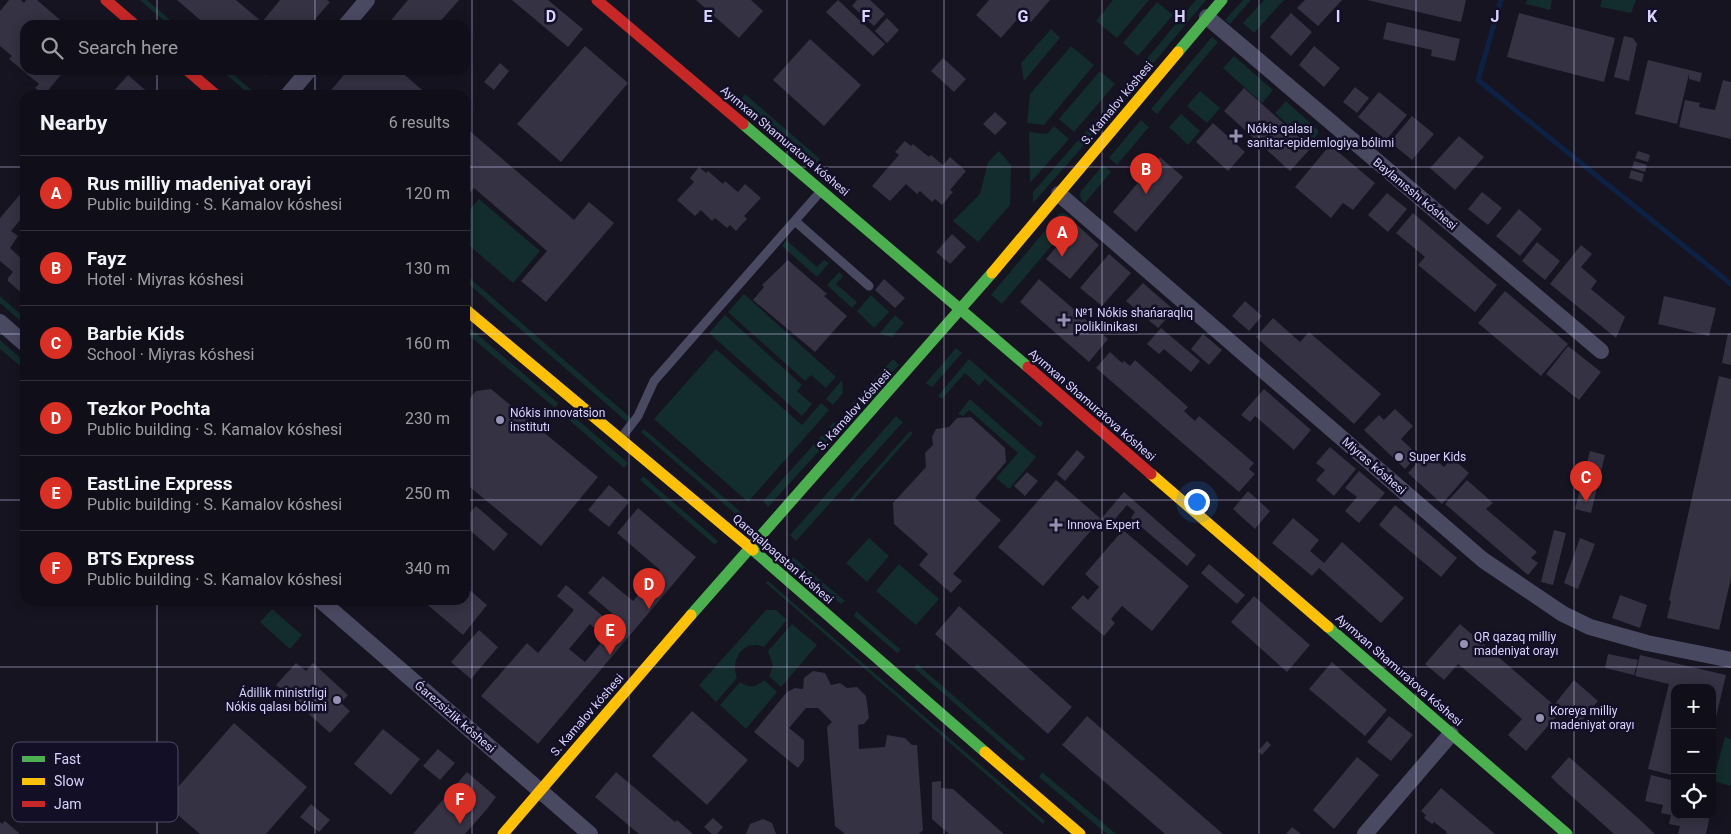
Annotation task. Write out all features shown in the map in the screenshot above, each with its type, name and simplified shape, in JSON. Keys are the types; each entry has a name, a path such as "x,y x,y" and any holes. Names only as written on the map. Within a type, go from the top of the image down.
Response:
{"street":[{"path":"106,0 129,20"},
{"path":"350,20 367,0"},
{"name":"Ayımxan Shamuratova kóshesi","path":"597,0 961,310 1567,834"},
{"name":"S. Kamalov kóshesi","path":"503,834 750,547 961,310 1222,0"},
{"name":"Baylanısshı kóshesi","path":"1207,17 1601,351"},
{"path":"193,75 210,90"},
{"path":"292,90 305,75"},
{"name":"Miyras kóshesi","path":"1059,194 1476,554 1510,579 1563,614 1590,627 1647,643 1731,660"},
{"name":"Qaraqalpaqstan kóshesi","path":"470,313 750,547 1080,834"},
{"path":"0,322 20,340"},
{"name":"Ǵarezsizlik kóshesi","path":"326,605 590,834"},
{"path":"1365,834 1451,734"}],"lane":[{"path":"620,438 638,416 654,381 822,191"},
{"path":"794,221 869,286"}],"green space":[{"path":"140,0 147,0 170,20 163,20"},
{"path":"1113,0 1149,0 1117,38 1096,21"},
{"path":"1196,0 1206,0 1151,66 1145,61"},
{"path":"1243,0 1251,0 1230,24 1225,20"},
{"path":"1264,0 1284,0 1254,33 1243,23"},
{"path":"1527,0 1552,0 1550,10 1526,4"},
{"path":"1602,0 1636,0 1631,13 1600,7"},
{"path":"1157,2 1173,15 1138,56 1123,43"},
{"path":"1051,29 1060,38 1024,81 1021,63"},
{"path":"1212,37 1218,42 1157,114 1151,109"},
{"path":"1071,46 1094,65 1044,125 1027,123 1030,94"},
{"path":"1234,56 1273,90 1262,103 1223,68"},
{"path":"1100,71 1115,84 1074,132 1059,119"},
{"path":"227,75 234,75 252,90 244,90"},
{"path":"1123,89 1129,94 1033,203 1033,192"},
{"path":"1200,91 1220,108 1207,123 1187,106"},
{"path":"745,94 820,159 815,165 741,100"},
{"path":"1286,101 1318,130 1318,134 1309,144 1275,113"},
{"path":"1181,114 1200,131 1188,145 1169,127"},
{"path":"1141,120 1149,127 1117,165 1109,158"},
{"path":"1054,126 1069,139 1030,183 1029,132 1047,134"},
{"path":"999,151 1011,165 1010,205 978,242 953,221 980,194 988,162"},
{"path":"1103,165 1111,172 1084,204 1080,196 1081,191"},
{"path":"479,199 540,251 513,283 470,246 470,209"},
{"path":"1064,213 1074,219 1002,304 991,295 1059,214"},
{"path":"786,240 817,267 824,260 829,263 817,277 782,246"},
{"path":"839,272 843,276 836,284 857,302 852,308 827,285"},
{"path":"470,278 631,418 627,422 470,285"},
{"path":"744,294 836,377 826,388 811,375 805,381 728,312"},
{"path":"871,295 889,312 874,328 857,311"},
{"path":"0,296 20,314 20,321 0,303"},
{"path":"725,315 802,385 797,391 812,404 802,416 709,333"},
{"path":"895,315 904,323 892,337 879,334"},
{"path":"470,328 558,403 555,408 470,336"},
{"path":"0,340 20,358 20,366 0,349"},
{"path":"956,348 962,353 932,387 926,383"},
{"path":"716,349 802,425 821,403 829,410 748,502 654,419"},
{"path":"893,359 899,365 858,409 852,404"},
{"path":"969,359 1043,423 1040,427 985,379 979,386 965,373 942,399 938,396"},
{"path":"842,380 843,393 833,405 826,399"},
{"path":"970,399 1036,457 1009,489 996,478 1018,453 969,410 963,416 958,414"},
{"path":"571,414 628,463 624,468 567,418"},
{"path":"896,416 903,422 796,541 790,535"},
{"path":"834,422 840,428 768,507 763,501"},
{"path":"644,429 742,513 739,517 641,432"},
{"path":"910,431 913,433 852,502 849,500"},
{"path":"643,476 718,541 715,545 640,480"},
{"path":"869,538 889,556 867,582 846,563"},
{"path":"793,557 845,601 841,604 791,561"},
{"path":"899,564 939,599 916,625 876,591"},
{"path":"768,581 1045,821 1043,824 766,583"},
{"path":"272,609 302,635 290,649 260,622"},
{"path":"766,610 776,610 787,620 764,647 750,646 740,652 735,664 737,678 716,702 699,685"},
{"path":"856,611 901,650 897,653 854,616"},
{"path":"792,624 817,645 781,687 769,676 773,666 768,651"},
{"path":"917,664 1026,759 1021,761 914,668"},
{"path":"764,680 777,692 746,729 720,705 740,682 752,686 758,685"},
{"path":"1725,737 1731,739 1731,786 1716,782 1716,770"},
{"path":"1042,772 1116,834 1107,834 1039,777"}],"building":[{"path":"9,0 21,0 24,3 26,0 37,0 60,20 20,20 20,68 9,59 12,56 0,46 0,11"},
{"path":"177,0 236,0 260,20 200,20"},
{"path":"280,0 327,0 330,2 314,20 264,20"},
{"path":"408,0 459,0 441,20 391,20"},
{"path":"512,0 548,0 583,29 568,47"},
{"path":"696,0 751,0 763,11 739,38"},
{"path":"838,0 885,44 873,56 826,12"},
{"path":"857,0 870,0 885,14 874,26 852,6"},
{"path":"989,0 1050,0 1031,22 1022,14 1001,38 976,15"},
{"path":"1305,0 1342,0 1318,26 1297,8"},
{"path":"1367,0 1466,0 1461,22"},
{"path":"1291,13 1312,32 1291,56 1270,37"},
{"path":"1519,13 1615,38 1604,82 1507,57"},
{"path":"887,18 899,30 887,43 875,31"},
{"path":"1387,22 1460,39 1455,61 1431,56 1432,50 1383,39"},
{"path":"1624,36 1633,38 1637,44 1629,81 1614,77"},
{"path":"810,39 861,85 824,126 773,80"},
{"path":"585,46 628,83 561,162 517,124"},
{"path":"1314,46 1340,68 1324,87 1299,65"},
{"path":"943,58 966,79 954,92 931,71"},
{"path":"1648,60 1702,73 1700,82 1689,79 1689,74 1677,124 1635,114"},
{"path":"500,63 509,71 494,90 484,82"},
{"path":"28,75 61,75 48,90 38,90 35,88 39,84"},
{"path":"128,75 145,90 114,90"},
{"path":"344,75 405,75 422,90 331,90"},
{"path":"1723,80 1731,82 1731,139 1679,127 1685,100 1700,103 1699,107 1715,110"},
{"path":"1355,87 1369,98 1357,113 1343,102"},
{"path":"1244,88 1311,148 1290,171 1224,111"},
{"path":"1379,92 1407,115 1386,140 1358,117"},
{"path":"995,112 1007,123 995,135 983,124"},
{"path":"1412,116 1434,134 1412,160 1390,142"},
{"path":"1213,123 1245,152 1228,171 1196,142"},
{"path":"470,131 574,220 589,202 614,223 546,302 521,281 547,251 474,188 470,193"},
{"path":"1459,136 1484,157 1455,190 1430,168"},
{"path":"905,141 911,146 913,144 929,157 931,155 943,165 950,157 966,171 950,190 953,192 942,205 935,199 932,202 920,191 917,194 906,184 890,201 872,186 899,155 895,152"},
{"path":"1330,145 1375,183 1353,210 1343,203 1331,218 1295,187"},
{"path":"1638,151 1650,155 1648,162 1635,158"},
{"path":"1160,157 1183,177 1136,232 1113,212"},
{"path":"1634,161 1647,165 1645,172 1632,168"},
{"path":"699,167 706,173 708,171 723,184 725,181 738,192 745,184 761,198 744,216 747,219 736,231 730,225 727,228 715,218 712,221 701,210 695,216 677,200 694,182 690,178"},
{"path":"1631,170 1644,174 1642,182 1629,178"},
{"path":"1482,192 1502,208 1488,225 1468,209"},
{"path":"1387,193 1407,209 1388,232 1368,215"},
{"path":"20,195 20,220 11,231 18,236 10,248 20,257 20,292 8,281 13,272 0,261 0,218"},
{"path":"1519,209 1542,229 1520,256 1496,236"},
{"path":"1413,213 1497,285 1475,312 1418,265 1425,257 1396,233"},
{"path":"1076,224 1099,245 1070,279 1046,259"},
{"path":"952,234 966,247 950,264 936,252"},
{"path":"1537,242 1560,261 1545,280 1522,261"},
{"path":"1581,245 1592,254 1581,267 1597,281 1591,289 1625,317 1616,338 1550,284"},
{"path":"1109,254 1131,273 1102,306 1080,288"},
{"path":"788,260 827,294 824,296 847,316 815,352 753,300 764,287 762,285"},
{"path":"884,279 905,298 895,308 875,290"},
{"name":"№1 Nókis shańaraqlıq poliklinikası","path":"1039,279 1108,339 1089,362 1020,302"},
{"path":"1143,283 1174,310 1158,328 1126,301"},
{"path":"1505,291 1568,344 1541,376 1478,323"},
{"path":"1664,296 1716,308 1709,336 1658,324"},
{"path":"1245,301 1262,316 1249,331 1232,316"},
{"path":"1273,318 1300,342 1309,332 1381,394 1354,424 1256,337"},
{"path":"1161,328 1200,361 1191,372 1164,349 1159,354 1147,344"},
{"path":"1728,333 1731,334 1731,365 1722,363"},
{"path":"1203,334 1222,350 1209,365 1191,349"},
{"path":"1568,346 1601,372 1579,400 1546,374"},
{"path":"1110,352 1122,363 1124,361 1130,366 1135,360 1188,407 1184,411 1195,421 1199,416 1254,463 1249,469 1255,474 1239,492 1096,368"},
{"path":"1719,376 1731,379 1731,578 1719,630 1667,618 1671,601 1669,600"},
{"path":"491,389 598,477 541,546 470,487 470,398 476,391"},
{"path":"1264,389 1311,430 1294,450 1255,416 1250,422 1241,415"},
{"path":"1395,409 1413,426 1401,439 1418,455 1405,469 1364,430 1379,415 1384,420"},
{"path":"971,417 1005,448 1006,462 975,498 1001,520 953,574 962,581 951,593 919,565 928,554 894,524 893,503 926,467 925,453 933,445 932,437 936,429 949,427 957,418"},
{"path":"1330,447 1356,469 1334,496 1316,480 1325,470 1316,463"},
{"path":"1077,450 1085,457 1065,481 1057,474"},
{"path":"1590,451 1605,455 1591,513 1575,509"},
{"path":"1427,452 1444,467 1452,458 1469,473 1442,504 1408,473"},
{"path":"1359,471 1385,493 1359,523 1345,511 1357,497 1345,488"},
{"path":"1027,472 1038,481 1025,496 1014,486"},
{"path":"1056,480 1101,519 1043,586 998,547"},
{"path":"1467,480 1493,503 1486,509 1537,552 1531,558 1538,563 1528,575 1445,504"},
{"path":"609,485 629,502 609,527 588,510"},
{"path":"1248,491 1270,511 1255,529 1233,509"},
{"path":"1124,492 1196,555 1187,566 1131,518 1135,512 1127,505 1109,526 1101,519"},
{"path":"1395,505 1457,558 1441,577 1379,525"},
{"path":"476,506 508,534 494,551 470,530 470,513"},
{"path":"638,508 696,557 538,744 481,696 527,643 538,653 574,610 557,596 566,585 612,624 603,635 590,624 569,649 585,662 620,620 588,593 603,576 633,601 660,570 617,533"},
{"path":"1293,518 1319,540 1310,551 1324,563 1342,542 1404,598 1381,623 1319,568 1312,576 1272,543"},
{"path":"1123,530 1189,586 1152,631 1122,606 1111,619 1115,623 1104,636 1071,608 1083,595 1088,600 1099,587 1085,574"},
{"path":"1554,530 1566,533 1553,585 1541,582"},
{"path":"1580,538 1595,544 1578,589 1564,583"},
{"path":"1209,564 1245,595 1237,604 1201,573"},
{"path":"470,590 487,605 463,635 428,605 470,605"},
{"path":"1620,595 1647,605 1640,628 1612,618"},
{"path":"1254,596 1310,645 1287,672 1231,622"},
{"path":"959,606 1072,707 1048,734 935,634"},
{"path":"1460,624 1554,705 1574,680 1598,701 1578,725 1561,711 1526,751 1508,735 1522,719 1489,690 1458,664 1444,680 1425,664"},
{"path":"479,630 498,647 471,679 451,662"},
{"path":"1608,654 1638,660 1634,675 1605,668"},
{"path":"1640,655 1726,675 1716,717 1716,684 1671,684 1671,775 1648,769 1669,684 1635,676"},
{"path":"1332,662 1387,710 1365,736 1309,689"},
{"path":"296,663 306,671 313,663 348,695 341,703 350,711 330,733 276,685"},
{"path":"813,671 825,673 831,685 840,683 847,688 857,687 866,696 869,718 864,724 858,725 859,749 885,747 887,735 905,738 912,745 917,745 923,830 919,834 845,834 835,826 827,727 832,722 818,708 806,708 789,728 804,740 804,760 798,768 754,732 787,692 795,688 803,689 804,678"},
{"path":"692,711 748,760 707,805 652,756"},
{"path":"1087,716 1223,834 1165,834 1062,745"},
{"path":"1389,716 1413,735 1391,761 1367,742"},
{"path":"234,723 307,787 266,834 200,834 178,815 178,787"},
{"path":"383,729 420,759 391,795 354,764"},
{"path":"1267,741 1271,745 1262,755 1258,751"},
{"path":"438,749 455,763 440,780 423,766"},
{"path":"1357,757 1379,775 1334,829 1313,810"},
{"path":"1569,757 1655,834 1614,834 1558,784 1551,777"},
{"path":"467,772 496,797 487,809 465,834 413,834"},
{"path":"616,772 675,822 677,820 693,834 639,834 595,797"},
{"path":"1651,775 1671,780 1671,815 1661,813 1663,805 1645,801"},
{"path":"941,781 941,788 953,789 1004,834 949,834 932,819 932,782"},
{"path":"1441,788 1495,834 1446,834 1447,832 1434,822 1432,824 1424,818 1426,815 1421,811"},
{"path":"311,804 330,820 319,832 300,817"},
{"path":"1671,815 1671,819 1709,819 1706,834 1678,834 1680,826 1669,824"},
{"path":"713,818 723,827 717,834 712,834 704,827"},
{"path":"763,819 772,823 776,834 746,834 750,824"},
{"path":"5,821 20,834 0,834 0,822 2,824"},
{"path":"1292,827 1301,834 1286,834"}],"waterway":[{"path":"1501,0 1478,80 1731,284"}],"traffic: fast":[{"path":"1178,52 1222,0"},
{"path":"743,124 1028,367"},
{"path":"691,615 992,273"},
{"path":"753,550 985,752"},
{"path":"1328,627 1567,834"}],"traffic: slow":[{"path":"992,273 1178,52"},
{"path":"470,313 753,550"},
{"path":"1151,474 1328,627"},
{"path":"503,834 691,615"},
{"path":"985,752 1080,834"}],"traffic: jam":[{"path":"106,0 129,20"},
{"path":"597,0 743,124"},
{"path":"193,75 210,90"},
{"path":"1028,367 1151,474"}],"place":[{"name":"Nókis qalası sanitar-epidemlogiya bólimi","path":"1236,136"},
{"name":"Fayz","path":"1146,194"},
{"name":"Rus milliy madeniyat orayi","path":"1062,257"},
{"name":"№1 Nókis shańaraqlıq poliklinikası","path":"1064,320"},
{"name":"Nókis innovatsion institutı","path":"500,420"},
{"name":"Super Kids","path":"1399,457"},
{"name":"Barbie Kids","path":"1586,502"},
{"name":"Innova Expert","path":"1056,525"},
{"name":"Tezkor Pochta","path":"649,609"},
{"name":"QR qazaq milliy madeniyat orayı","path":"1464,644"},
{"name":"EastLine Express","path":"610,655"},
{"name":"Ádillik ministrligi Nókis qalası bólimi","path":"337,700"},
{"name":"Koreya milliy madeniyat orayı","path":"1540,718"},
{"name":"BTS Express","path":"460,824"}]}
